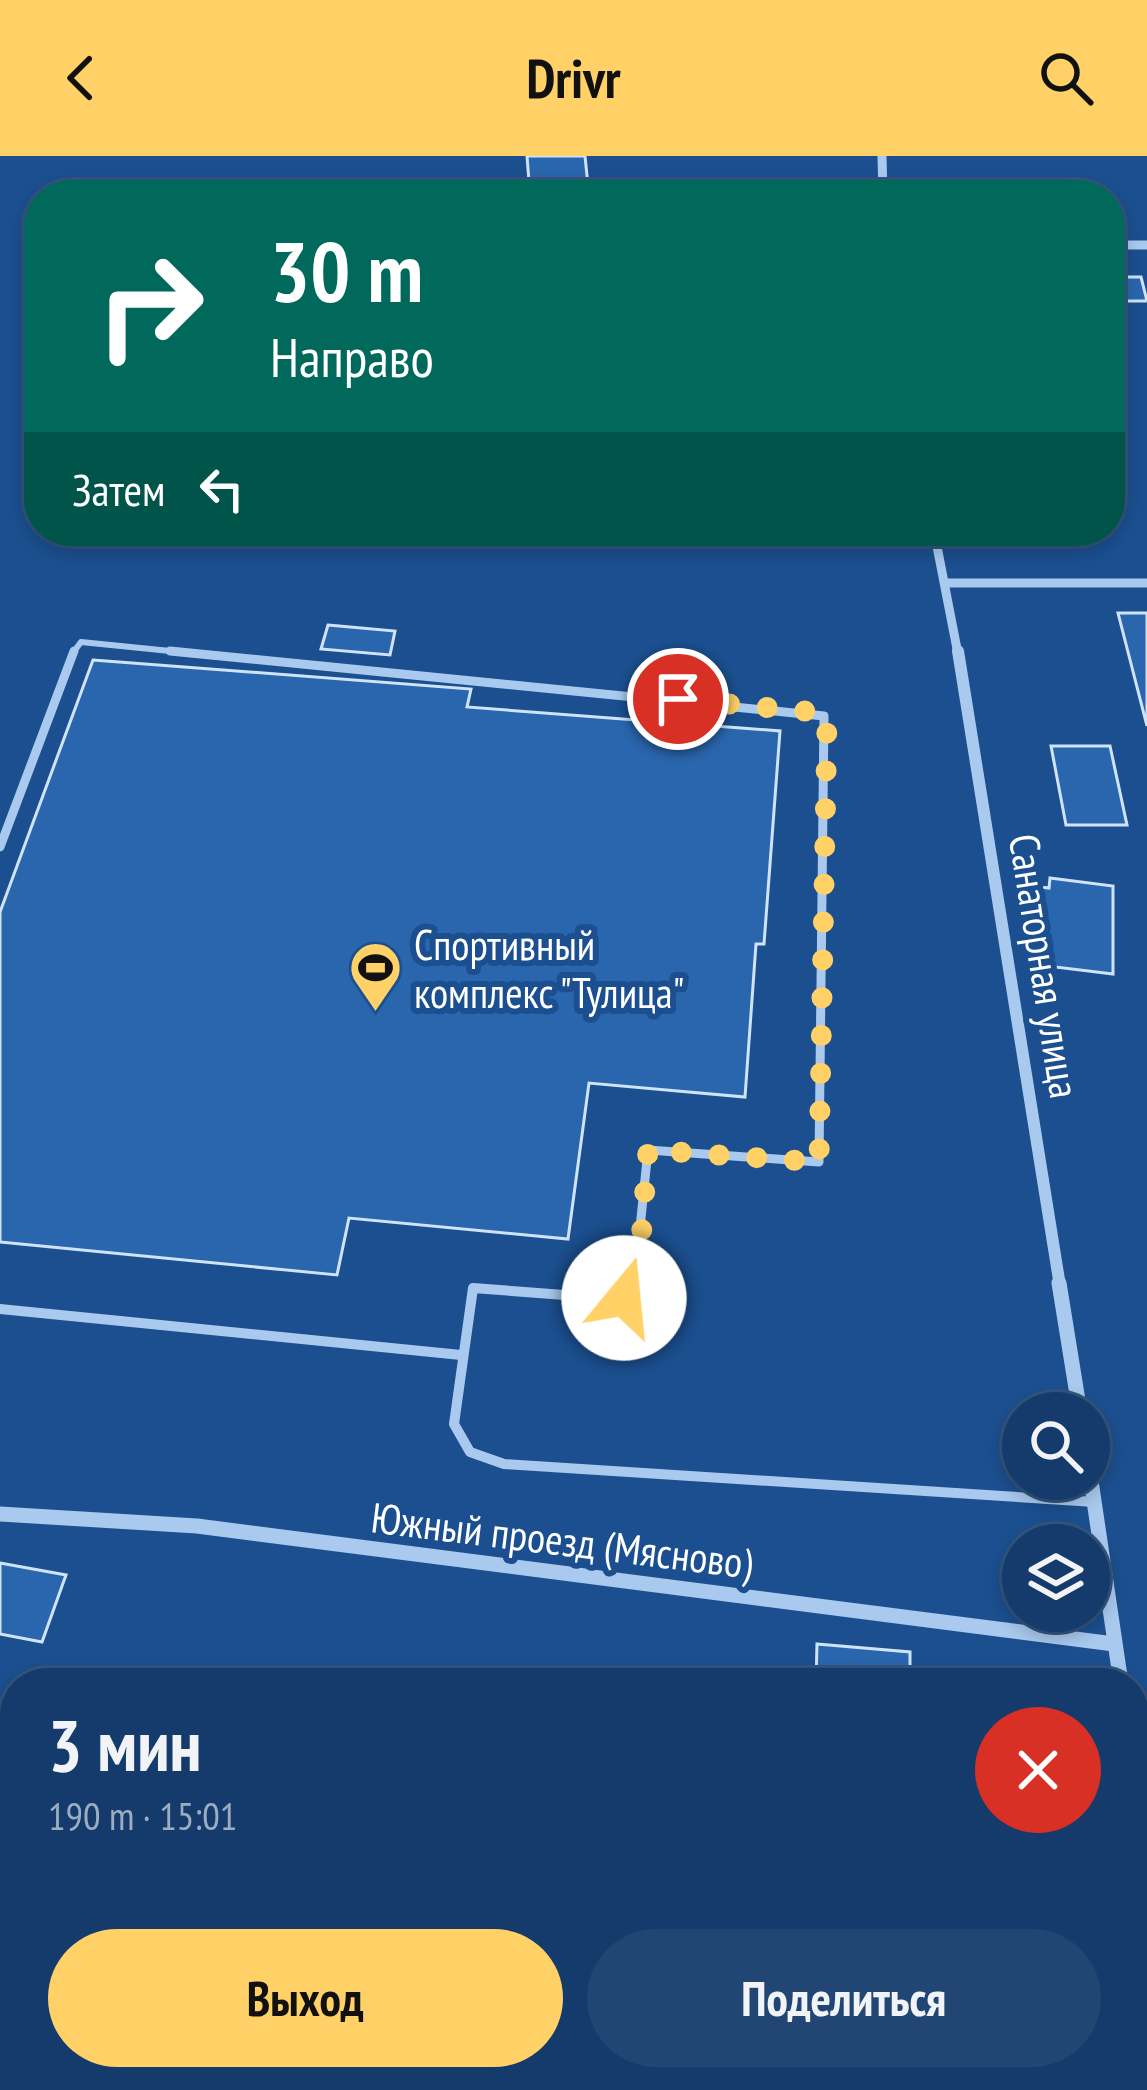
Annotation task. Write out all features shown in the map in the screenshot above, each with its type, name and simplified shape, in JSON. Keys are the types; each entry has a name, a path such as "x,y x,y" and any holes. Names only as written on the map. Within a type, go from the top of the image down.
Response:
{"street":[{"name":"Санаторная улица","path":"938,546 1077,1392"},
{"path":"947,584 1147,583"},
{"path":"1095,1502 1118,1668"},
{"name":"Южный проезд (Мясново)","path":"0,1514 196,1526 1114,1644"}],"lane":[{"path":"0,847 75,647 81,642 824,716 819,1162 648,1150 634,1294 618,1299 476,1288 460,1354 454,1424 470,1452 485,1460 1095,1502"},
{"path":"0,1309 460,1354"}],"building":[{"path":"527,156 585,156 587,180 529,180"},
{"path":"1125,277 1141,277 1147,301 1125,301"},
{"path":"1118,613 1147,613 1147,726"},
{"path":"328,625 395,631 390,655 321,649"},
{"name":"Спортивный комплекс \"Тулица\"","path":"93,660 471,689 467,707 780,731 764,944 756,944 745,1097 589,1083 568,1239 349,1218 337,1275 0,1242 0,912"},
{"path":"1051,746 1110,746 1127,825 1066,825"},
{"path":"1050,878 1113,886 1113,974 1047,966 1048,935 1020,932 1022,885 1049,888"},
{"path":"0,1563 66,1575 42,1642 0,1634"},
{"path":"817,1644 910,1652 910,1668 816,1668"}],"place":[{"name":"Спортивный комплекс \"Тулица\"","path":"375,1014"}],"route":[{"path":"624,1298 634,1294 638,1278 648,1150 819,1162 827,723 814,712 678,699"}]}
